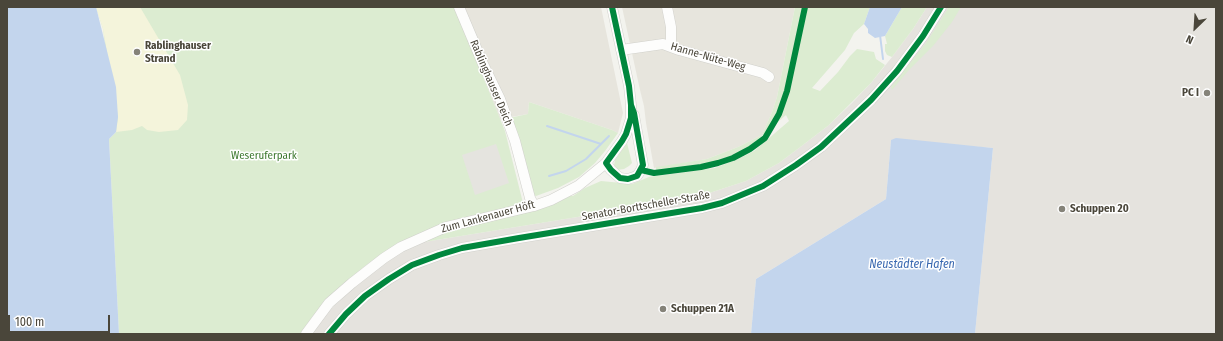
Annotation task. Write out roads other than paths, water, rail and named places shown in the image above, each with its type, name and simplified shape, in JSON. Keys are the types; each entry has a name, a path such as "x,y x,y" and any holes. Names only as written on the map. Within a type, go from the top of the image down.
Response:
{"street":[{"name":"Rablinghauser Deich","path":"459,7 483,64 500,99 515,141 530,198 534,206"},
{"path":"606,163 620,178 628,179 637,176 643,165 634,113 631,105 629,86 612,7"},
{"path":"667,7 671,27 671,46"},
{"name":"Senator-Borttscheller-Straße","path":"329,334 346,314 371,292 389,279 412,265 439,255 462,248 702,208 722,203 763,186 796,166 820,147 871,100 897,71 923,36 941,7"},
{"name":"Hanne-Nüte-Weg","path":"621,50 663,44 679,50 763,73 769,78"},
{"name":"Zum Lankenauer Höft","path":"306,334 330,303 352,283 384,258 401,247 446,227 534,206 551,200 578,186 606,163 622,141 629,126 631,118 631,105"}],"water":[{"path":"7,7 96,7 116,87 118,117 116,132 109,139 119,334 7,334"},
{"path":"870,7 902,7 885,36 875,38 868,33 868,29 864,24"},
{"name":"Neustädter Hafen","path":"896,138 993,148 975,334 751,334 756,279 886,199 891,140"}],"waterway":[{"path":"880,35 883,59"},
{"path":"547,126 601,144"},
{"path":"549,176 566,171 586,159 609,136"}],"place":[{"name":"Rablinghauser Strand","path":"137,52"},
{"name":"PC I","path":"1207,93"},
{"name":"Schuppen 20","path":"1062,209"},
{"name":"Schuppen 21A","path":"663,309"}],"park label":[{"name":"Weseruferpark","path":"264,156"}]}
